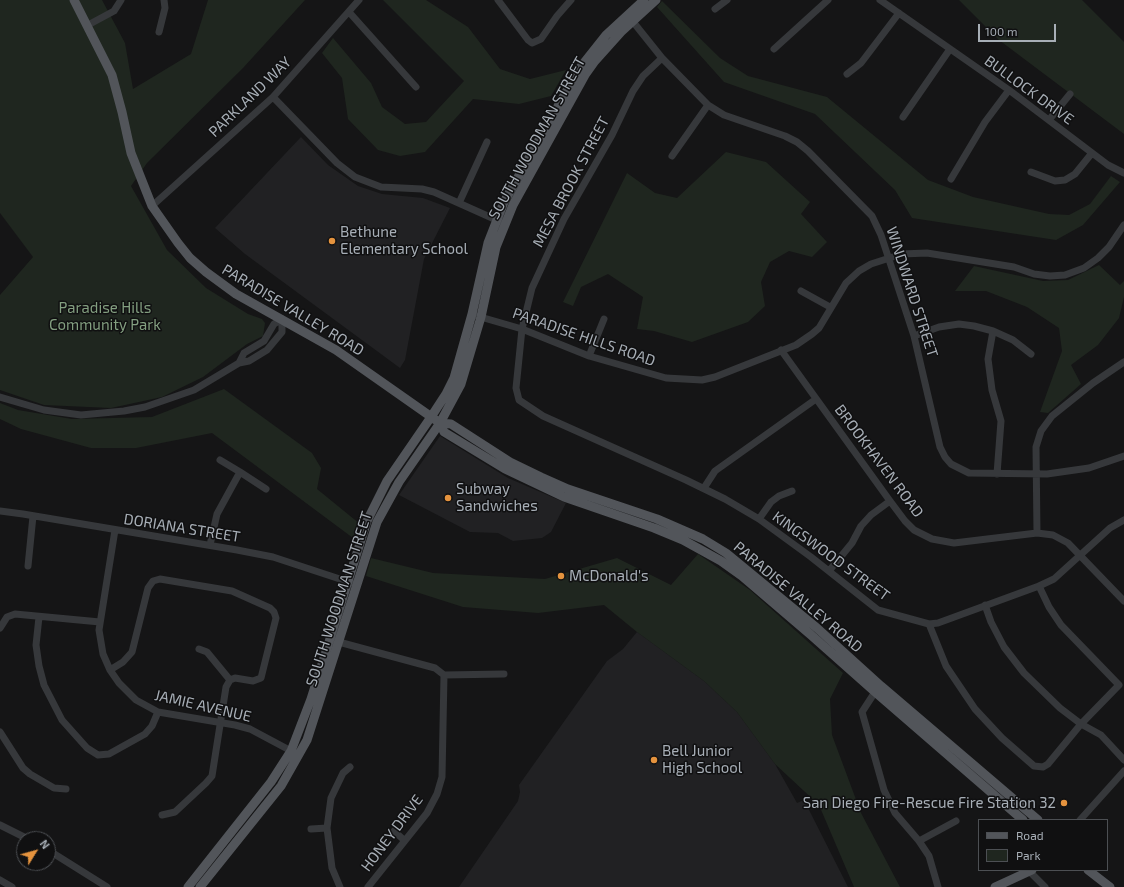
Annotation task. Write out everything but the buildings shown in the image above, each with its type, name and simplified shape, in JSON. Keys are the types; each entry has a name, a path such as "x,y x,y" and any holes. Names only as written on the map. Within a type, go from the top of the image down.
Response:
{"main road":[{"name":"PARADISE VALLEY ROAD","path":"74,0 112,75 131,153 152,206 190,258 206,272 236,294 336,350 440,423 451,424 510,462 568,489 657,519 703,539 726,553 817,628 881,686 1037,819"},
{"name":"SOUTH WOODMAN STREET","path":"188,887 271,782 290,751 306,713 329,639 387,502 440,423 462,384 476,315 488,243 585,75 644,0"},
{"name":"SOUTH WOODMAN STREET","path":"630,18 656,0"},
{"name":"SOUTH WOODMAN STREET","path":"200,887 281,786 300,755 313,724 340,642 367,521 387,481 446,394 454,378 476,315"},
{"name":"PARADISE VALLEY ROAD","path":"440,423 444,432 506,469 537,485 564,497 654,528 699,547 721,561 742,576 811,634 875,692 1022,819"},
{"path":"995,887 1031,871"},
{"path":"1089,871 1110,887"}],"street":[{"path":"88,25 114,11 121,0"},
{"path":"159,32 165,8 164,0"},
{"name":"PARKLAND WAY","path":"152,206 273,97 359,0"},
{"path":"498,0 528,40 532,42 541,39 557,16 571,0"},
{"path":"715,9 727,0"},
{"path":"774,49 828,0"},
{"name":"BULLOCK DRIVE","path":"880,0 1009,90 1118,172 1124,174"},
{"path":"349,12 416,87"},
{"path":"847,74 864,60 899,13"},
{"name":"WINDWARD STREET","path":"630,18 662,58 708,105 724,115 785,136 803,147 868,211 879,228 914,336 940,447 945,458 955,467 964,472 1036,474 1089,468 1124,456"},
{"path":"903,117 950,49"},
{"name":"MESA BROOK STREET","path":"519,400 516,388 522,329 532,288 564,219 612,135 632,91 643,76 662,58"},
{"path":"951,179 985,122 1009,90"},
{"path":"1048,120 1070,94"},
{"path":"273,97 336,163 355,177 381,187 422,189 434,192 500,221"},
{"path":"672,156 708,105"},
{"path":"459,203 487,142"},
{"path":"1032,172 1055,181 1066,180 1075,174 1092,153"},
{"name":"PARADISE HILLS ROAD","path":"476,315 522,329 589,356 666,378 702,380 796,345 819,328 842,288 854,275 871,264 902,254 928,253 1014,267 1034,274 1050,276 1065,275 1084,268 1098,258 1109,247 1124,225"},
{"path":"801,291 830,308"},
{"path":"239,363 244,353 264,341 274,324 282,319"},
{"path":"0,397 44,410 81,416 124,411 159,403 194,390 239,363 249,360 267,350 282,332 282,319"},
{"path":"589,356 604,319"},
{"path":"914,336 939,327 959,324 974,326 993,331 1013,340 1031,354"},
{"path":"993,331 990,341 988,366 992,390 1001,421 997,474"},
{"name":"BROOKHAVEN ROAD","path":"781,350 890,501 914,530 943,542 954,543 1037,533 1053,535 1063,540 1080,554 1123,599"},
{"path":"1037,533 1036,447 1041,431 1052,416 1093,383 1124,362"},
{"path":"704,488 715,472 816,399"},
{"name":"KINGSWOOD STREET","path":"519,400 543,416 704,488 759,519 829,571 878,610 929,624"},
{"path":"220,460 266,489"},
{"path":"210,545 217,514 240,472"},
{"path":"759,519 771,502 779,496 792,491"},
{"path":"829,571 852,543 861,526 871,515 890,501"},
{"name":"DORIANA STREET","path":"0,512 24,514 273,557 352,583"},
{"path":"28,566 33,516"},
{"path":"1039,586 1049,607 1061,625 1119,685 1082,724 1048,764 1043,767 1034,766 1002,738 975,709 946,666 929,624 985,606 1054,579 1110,528 1124,520"},
{"name":"JAMIE AVENUE","path":"115,530 100,622 101,646 110,670 119,683 130,695 143,705 158,712 220,722 250,729 300,755"},
{"path":"110,670 122,662 132,652 148,588 153,581 160,579 232,591 270,608 274,612 276,618 261,678 253,681 235,678 230,680 226,687 212,776 175,812 162,815"},
{"path":"985,606 991,622 1004,647 1024,673 1044,693 1082,724 1101,735 1124,760"},
{"path":"0,628 7,617 15,614 100,622"},
{"path":"39,617 36,645 44,685 62,720 87,748 98,755 109,754 145,734 152,726 158,712"},
{"path":"329,639 435,668 444,675 504,674"},
{"path":"199,649 207,652 230,680"},
{"name":"HONEY DRIVE","path":"368,887 427,813 437,794 442,778 444,675"},
{"path":"875,692 862,712 884,790 895,814 919,841 929,856 938,887"},
{"path":"0,732 23,768 30,774 54,788 66,789"},
{"path":"340,887 332,868 327,828 331,798 343,773 350,767"},
{"path":"1081,819 1124,771"},
{"path":"919,841 956,821"},
{"path":"0,825 16,833"},
{"path":"311,829 327,828"},
{"path":"394,831 404,840"},
{"path":"56,855 107,887"},
{"path":"1031,871 1045,887"},
{"path":"0,880 12,887"}],"shaded area":[{"name":"Bethune Elementary School","path":"301,137 328,165 358,186 382,194 423,198 450,208 424,259 405,360 400,368 245,254 215,228"},
{"path":"440,436 508,478 566,503 551,532 542,538 513,541 498,533 470,532 399,495"},
{"name":"Bell Junior High School","path":"637,632 704,681 737,712 775,764 797,803 804,800 848,887 459,887 518,801 520,792 519,785 607,661 623,649"}],"green space":[{"name":"Paradise Hills Community Park","path":"0,0 102,0 125,43 133,89 191,54 208,0 305,0 243,68 147,163 131,186 167,250 206,288 248,314 262,319 265,323 263,336 247,344 203,377 162,397 111,408 44,405 0,390 0,295 33,257 0,213"},
{"path":"383,0 426,0 468,27 500,69 530,79 566,70 551,96 519,104 473,99 425,152 400,156 378,150 348,119 342,78 322,53 333,38 371,83 382,107 405,124 426,122 464,81"},
{"path":"959,0 1082,0 1124,42 1124,134 999,40"},
{"path":"662,1 720,58 748,76 827,97 928,180 973,197 1049,214 1069,215 1090,204 1111,176 1120,182 1083,225 1056,240 912,218 895,190 815,114 724,82 657,7"},
{"path":"726,152 766,162 810,202 801,214 827,242 812,257 789,251 770,262 761,282 765,306 748,322 692,342 654,331 637,329 643,297 608,274 581,287 573,306 563,302 627,173 655,193 677,198"},
{"path":"1099,265 1120,285 1124,281 1124,297 1119,318 1098,345 1071,365 1081,384 1048,413 1040,412 1062,351 1059,328 1027,307 986,291 955,291 974,266 1043,281 1068,280"},
{"path":"224,389 312,453 321,468 317,489 360,524 353,538 212,433 136,448 91,448 21,429 0,419 0,403 18,410 72,419 152,417"},
{"path":"698,554 750,590 843,673 830,699 832,735 861,813 900,887 854,887 819,805 775,764 737,712 704,681 637,632 604,605 538,613 463,607 366,576 371,558 433,573 545,579 617,558 671,585"}],"place":[{"name":"Bethune Elementary School","path":"332,241"},
{"name":"Subway Sandwiches","path":"448,498"},
{"name":"McDonald's","path":"561,576"},
{"name":"Bell Junior High School","path":"654,760"},
{"name":"San Diego Fire-Rescue Fire Station 32","path":"1064,803"}]}
